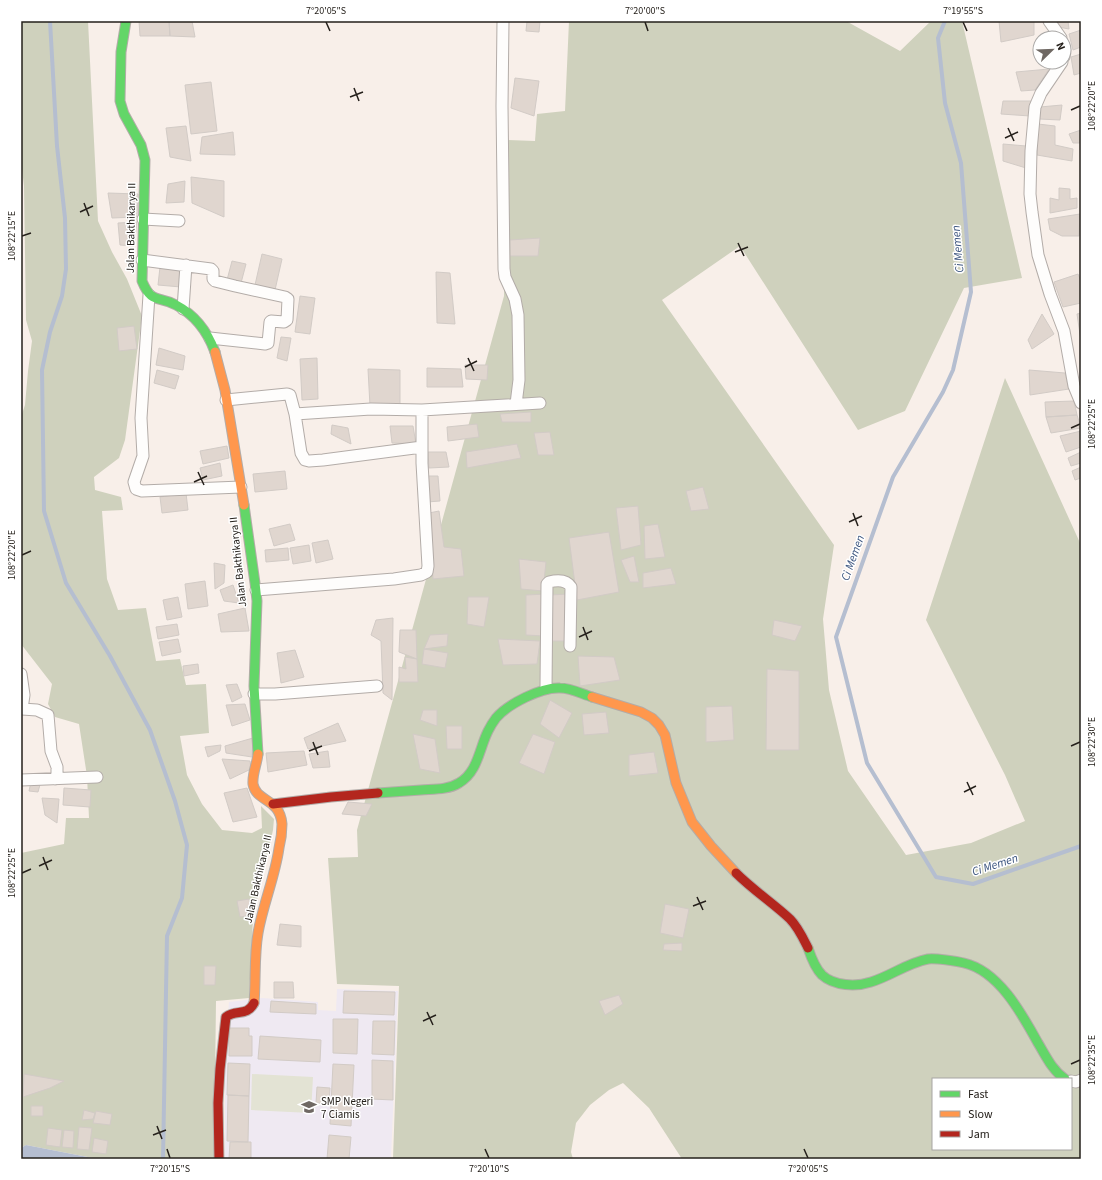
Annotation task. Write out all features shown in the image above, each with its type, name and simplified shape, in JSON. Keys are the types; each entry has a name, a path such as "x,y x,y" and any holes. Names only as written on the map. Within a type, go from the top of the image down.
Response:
{"street":[{"name":"Jalan Bakthikarya II","path":"126,21 121,46 120,101 123,112 140,141 145,160 142,281 149,295 154,298 173,303 188,313 210,338 216,355 226,400 241,487 256,590 254,694 258,733 258,756 253,784 255,791 273,804 280,813 282,828 278,852 258,932 253,1006 248,1011 230,1014 226,1017 218,1103 219,1159"},
{"path":"503,21 502,106 504,269 505,277 515,299 518,315 519,380 516,404"},
{"path":"1049,21 1055,30"},
{"path":"1057,70 1041,93 1035,107 1031,151 1030,194 1038,255 1050,294 1064,331 1074,386 1081,403"},
{"path":"143,220 179,221"},
{"path":"142,260 212,269 213,279 215,281 285,296 289,300 287,320 284,322 271,320 270,322 268,343 265,344 210,338"},
{"path":"183,309 186,265"},
{"path":"149,295 141,418 143,456 134,486 136,489 142,491 241,487"},
{"path":"226,400 287,394 290,395 295,414 301,453 305,460 309,461 422,447"},
{"path":"295,414 371,409 422,410 540,403"},
{"path":"256,590 394,579 421,575 428,571 422,447 422,410"},
{"path":"546,688 547,584 549,582 564,581 569,583 571,587 570,646"},
{"path":"21,674 24,695 22,709 38,710 48,715 51,751 58,774 55,779"},
{"path":"254,694 281,694 377,686"},
{"path":"273,804 331,797 455,786 462,782 477,764 487,731 493,721 526,697 546,688 564,688 623,705 652,718 659,725 665,735 676,783 692,822 711,846 748,885 791,920 802,935 814,964 822,975 834,982 851,985 871,982 914,963 929,959 964,963 980,969 1003,988 1028,1023 1050,1064 1058,1074 1064,1078"},
{"path":"21,780 97,777"}],"shaded area":[{"name":"SMP Negeri 7 Ciamis","path":"337,989 398,991 391,1159 225,1159 225,1055 229,1002 262,998 318,1002 318,1010 336,1011"},
{"path":"252,1074 313,1077 311,1113 251,1110"}],"green space":[{"path":"21,21 88,21 98,221 112,252 127,279 142,316 125,440 119,458 94,477 95,490 121,497 123,510 102,511 107,579 118,610 146,608 156,661 180,659 186,685 206,684 209,733 180,736 187,775 202,804 222,830 252,833 262,828 261,806 274,819 273,830 253,918 249,998 216,1001 214,1159 98,1159 26,1145 21,1148 21,853 64,844 66,818 89,818 87,776 79,724 55,717 48,704 52,684 21,644 21,417 25,405 32,341 26,320 24,186 21,160"},
{"path":"569,21 846,21 900,51 931,21 962,21 1022,278 964,288 905,411 858,430 740,246 662,300 834,545 823,619 829,690 848,771 906,855 971,843 1025,821 1005,775 926,620 1005,378 1081,545 1081,1159 682,1159 649,1108 623,1083 609,1090 590,1105 576,1123 571,1152 573,1159 393,1159 399,986 337,984 328,858 358,857 357,830 504,296 505,140 535,141 537,114 565,111"}],"water":[{"path":"26,1145 98,1159 21,1159 21,1148"}],"building":[{"path":"139,21 169,21 170,36 140,36"},
{"path":"169,21 192,21 195,37 170,36"},
{"path":"527,21 540,21 539,32 526,31"},
{"path":"999,21 1034,21 1034,30 1032,30 1032,35 1001,42"},
{"path":"1055,21 1068,21 1069,29 1058,27"},
{"path":"1081,30 1081,47 1073,50 1072,46 1072,33"},
{"path":"1081,54 1081,73 1074,75 1072,57"},
{"path":"1048,70 1035,90 1021,91 1016,72"},
{"path":"515,78 539,81 534,116 511,108"},
{"path":"211,82 217,131 191,134 185,85"},
{"path":"1003,101 1031,101 1030,116 1001,114"},
{"path":"1062,105 1060,120 1039,119 1040,107"},
{"path":"1038,124 1055,126 1055,145 1073,149 1072,161 1037,155"},
{"path":"186,126 191,161 170,157 166,128"},
{"path":"1081,130 1081,143 1073,143 1069,134"},
{"path":"233,132 235,155 200,154 202,137"},
{"path":"1003,144 1026,146 1026,168 1003,161"},
{"path":"191,177 224,181 224,217 192,203"},
{"path":"185,181 184,202 166,203 168,184"},
{"path":"1059,188 1070,189 1070,199 1077,198 1077,208 1050,213 1050,198 1059,200"},
{"path":"108,193 138,194 137,217 112,218"},
{"path":"1080,214 1079,236 1062,236 1050,230 1048,219"},
{"path":"137,222 134,246 120,245 118,223"},
{"path":"540,238 538,256 510,256 510,240"},
{"path":"262,254 282,259 275,290 255,285"},
{"path":"232,261 246,264 241,283 227,280"},
{"path":"160,267 183,269 181,287 158,285"},
{"path":"436,272 450,273 455,324 437,323"},
{"path":"1078,274 1081,281 1081,303 1063,307 1054,282"},
{"path":"300,296 315,298 310,334 295,332"},
{"path":"1081,313 1081,341 1077,314"},
{"path":"1042,314 1054,334 1032,349 1028,340"},
{"path":"134,326 137,349 119,351 117,328"},
{"path":"281,337 291,338 287,361 277,358"},
{"path":"159,348 185,356 183,370 156,365"},
{"path":"317,358 318,399 302,400 300,359"},
{"path":"465,365 488,365 487,380 466,379"},
{"path":"427,368 461,369 463,387 427,387"},
{"path":"368,369 400,370 400,406 370,406"},
{"path":"157,370 179,376 175,389 154,383"},
{"path":"1029,370 1065,373 1069,389 1030,395"},
{"path":"1074,401 1077,415 1046,417 1045,402"},
{"path":"531,412 531,422 502,422 500,414"},
{"path":"1077,415 1081,428 1051,433 1046,417"},
{"path":"477,424 479,437 448,441 447,427"},
{"path":"332,425 348,428 351,444 331,434"},
{"path":"390,426 413,426 416,444 392,443"},
{"path":"1081,431 1081,447 1066,452 1060,436"},
{"path":"550,432 554,455 538,455 534,433"},
{"path":"517,444 521,458 467,468 466,452"},
{"path":"227,446 229,458 203,464 200,451"},
{"path":"428,452 446,452 449,467 429,468"},
{"path":"1081,452 1081,463 1071,466 1068,458"},
{"path":"220,463 222,476 203,480 200,468"},
{"path":"1081,467 1081,478 1075,480 1072,471"},
{"path":"285,471 287,489 255,492 253,474"},
{"path":"427,476 438,476 440,501 427,502"},
{"path":"703,487 709,509 691,511 686,491"},
{"path":"186,493 188,510 162,513 160,497"},
{"path":"638,506 641,545 621,550 616,508"},
{"path":"439,511 444,547 461,549 464,576 433,579 429,513"},
{"path":"290,524 295,540 274,546 269,529"},
{"path":"658,524 665,557 645,559 644,526"},
{"path":"609,532 619,592 577,600 569,538"},
{"path":"328,540 333,559 316,563 312,543"},
{"path":"309,545 311,561 293,564 290,548"},
{"path":"288,548 289,560 266,562 265,550"},
{"path":"634,556 639,582 630,582 621,560"},
{"path":"519,559 546,562 543,591 521,589"},
{"path":"214,563 225,565 224,583 215,589"},
{"path":"671,568 676,584 643,588 643,573"},
{"path":"205,581 208,606 188,609 185,584"},
{"path":"233,585 239,603 224,601 220,590"},
{"path":"546,594 544,636 526,635 526,595"},
{"path":"570,594 568,641 548,641 549,595"},
{"path":"178,597 182,617 167,620 163,600"},
{"path":"468,597 489,597 484,627 467,624"},
{"path":"245,608 249,631 221,632 218,614"},
{"path":"393,618 392,700 383,693 381,641 371,635 376,620"},
{"path":"774,620 802,626 795,641 772,635"},
{"path":"177,624 179,635 158,639 156,627"},
{"path":"400,630 416,630 417,659 399,652"},
{"path":"448,634 447,646 424,649 430,635"},
{"path":"178,639 181,652 162,656 159,642"},
{"path":"498,639 540,641 537,664 503,665"},
{"path":"424,649 448,653 445,668 422,664"},
{"path":"295,650 304,677 281,683 277,653"},
{"path":"578,656 614,657 620,680 580,686"},
{"path":"405,657 417,659 418,682 399,682 399,667 406,669"},
{"path":"198,664 199,673 184,676 183,666"},
{"path":"767,669 799,671 799,750 766,750"},
{"path":"237,684 242,697 232,702 226,685"},
{"path":"550,700 572,713 559,738 540,724"},
{"path":"245,704 250,720 232,726 226,705"},
{"path":"732,706 734,740 706,742 706,707"},
{"path":"423,710 437,710 437,726 420,720"},
{"path":"606,712 609,733 584,735 582,714"},
{"path":"338,723 346,741 308,749 304,738"},
{"path":"446,726 462,726 462,749 447,749"},
{"path":"413,734 435,739 440,773 420,769"},
{"path":"533,734 555,742 544,774 519,763"},
{"path":"253,738 252,757 226,753 225,746"},
{"path":"221,745 220,751 208,757 205,747"},
{"path":"304,751 307,765 268,772 266,753"},
{"path":"328,751 330,767 313,768 309,754"},
{"path":"654,752 658,773 629,776 629,755"},
{"path":"222,759 250,761 251,769 230,779"},
{"path":"41,781 38,792 29,791 31,782"},
{"path":"64,788 91,790 90,807 63,805"},
{"path":"247,788 257,817 233,822 224,793"},
{"path":"42,798 59,799 57,823 45,815"},
{"path":"348,802 372,804 366,816 342,814"},
{"path":"249,899 252,915 240,917 237,901"},
{"path":"665,904 689,909 683,938 660,933"},
{"path":"280,924 301,926 301,947 277,945"},
{"path":"682,943 682,951 663,950 664,944"},
{"path":"204,966 216,966 215,985 204,985"},
{"path":"274,982 293,982 294,998 274,998"},
{"path":"344,991 395,992 394,1015 343,1013"},
{"path":"619,995 623,1004 605,1015 599,1001"},
{"path":"271,1001 316,1004 316,1014 270,1012"},
{"path":"333,1019 358,1019 357,1054 333,1053"},
{"path":"373,1021 395,1021 394,1055 372,1054"},
{"path":"229,1028 249,1028 249,1036 252,1036 252,1056 229,1056"},
{"path":"260,1036 321,1040 320,1062 258,1059"},
{"path":"372,1060 393,1061 393,1100 372,1099"},
{"path":"228,1063 250,1064 249,1096 227,1095"},
{"path":"333,1064 354,1065 351,1126 330,1124"},
{"path":"24,1074 64,1081 50,1088 23,1097"},
{"path":"317,1087 330,1088 329,1104 316,1103"},
{"path":"228,1095 249,1096 248,1142 227,1141"},
{"path":"31,1106 43,1106 43,1116 31,1116"},
{"path":"84,1110 95,1113 93,1119 82,1120"},
{"path":"96,1111 112,1114 110,1125 93,1123"},
{"path":"79,1127 92,1128 89,1150 77,1149"},
{"path":"48,1128 62,1130 60,1147 46,1145"},
{"path":"64,1130 74,1131 73,1148 62,1147"},
{"path":"329,1135 351,1137 349,1159 327,1159"},
{"path":"94,1138 108,1141 106,1154 92,1152"},
{"path":"230,1142 251,1142 251,1159 229,1159"}],"waterway":[{"path":"50,21 57,146 65,218 66,269 62,296 50,332 42,370 44,511 66,583 110,656 150,730 175,801 187,845 182,898 167,936 163,1159"},
{"name":"Ci Memen","path":"945,21 938,38 945,103 961,163 971,292 953,370 943,392 893,477 836,637 867,763 936,877 973,884 1081,846"}],"traffic: fast":[{"path":"126,21 121,52 120,101 124,114 141,145 145,160 142,281 152,297 176,305 195,319 205,331 215,352"},
{"path":"244,505 257,601 254,686 258,754"},
{"path":"378,793 440,789 459,783 470,773 474,766 488,731 496,718 508,707 525,697 552,688 564,688 592,697"},
{"path":"808,948 815,966 822,975 827,979 852,985 871,982 913,963 928,959 956,961 977,968 999,984 1008,995 1025,1019 1056,1071 1064,1078"}],"traffic: slow":[{"path":"215,352 225,390 244,505"},
{"path":"592,697 641,712 652,718 659,725 665,735 676,783 692,822 711,846 736,873"},
{"path":"254,1003 258,933 277,859 282,827 277,809 255,790 253,784 253,776 258,754"}],"traffic: jam":[{"path":"273,804 378,793"},
{"path":"736,873 793,922 808,948"},
{"path":"219,1159 218,1103 226,1017 234,1013 248,1010 254,1003"}],"place":[{"name":"SMP Negeri 7 Ciamis","path":"309,1107"}]}
